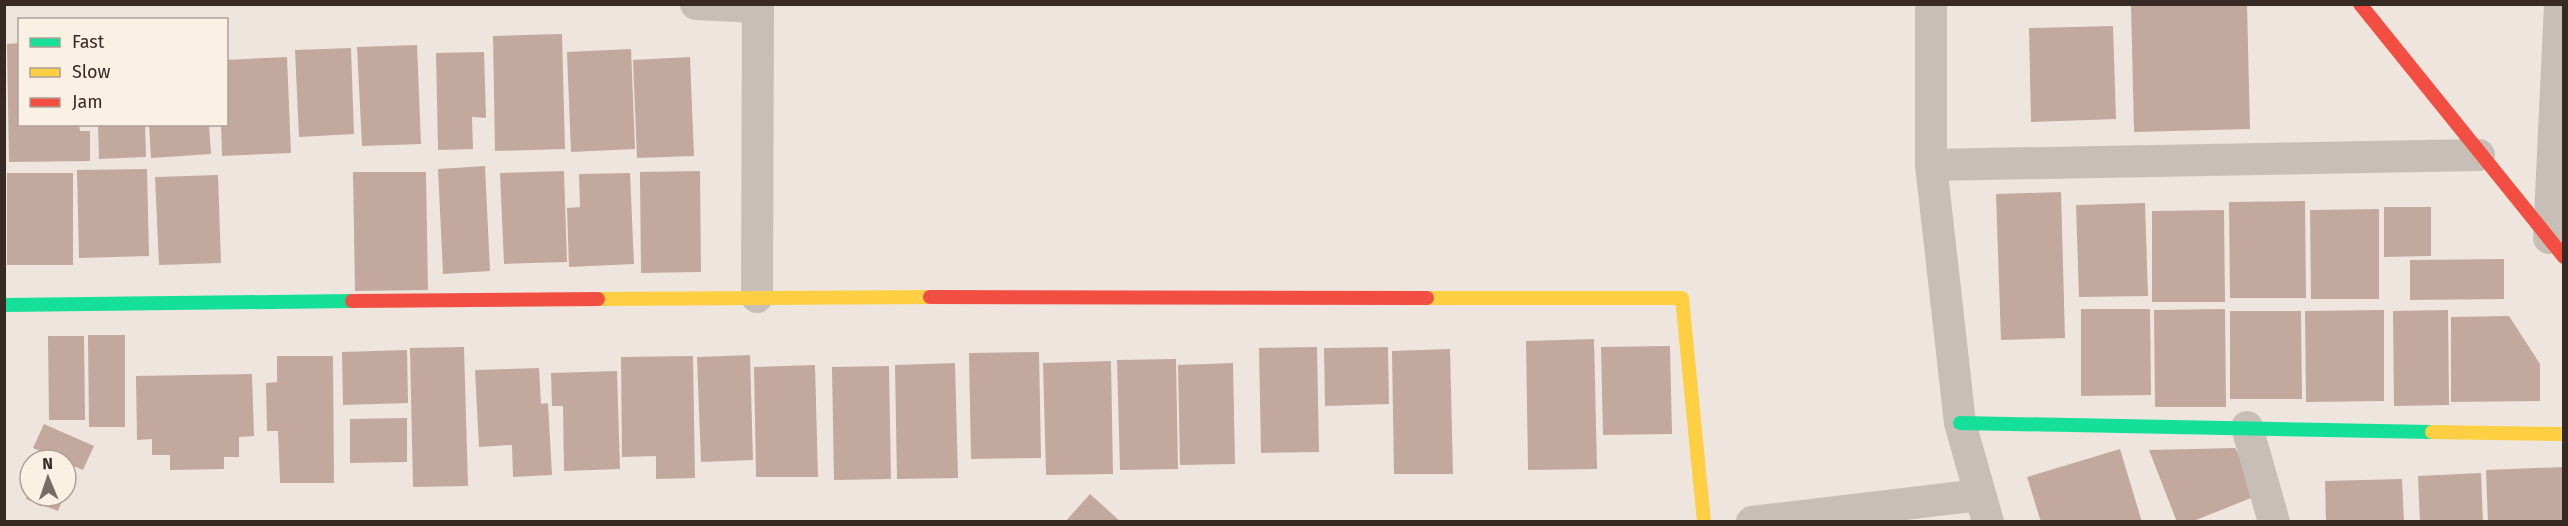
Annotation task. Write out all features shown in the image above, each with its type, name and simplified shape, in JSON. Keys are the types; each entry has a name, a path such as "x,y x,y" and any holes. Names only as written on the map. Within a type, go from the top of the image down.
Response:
{"street":[{"path":"696,4 758,6 757,297"},
{"path":"1752,522 1984,508 1960,423 1931,165 1931,4"},
{"path":"2360,4 2479,155 2556,247"},
{"path":"2556,247 2560,4"},
{"path":"1931,165 2479,155"},
{"path":"4,305 757,297 1682,298 1704,522"},
{"path":"1960,423 2564,434"},
{"path":"2247,427 2274,522"}],"building":[{"path":"2131,4 2247,4 2250,129 2134,132"},
{"path":"2113,26 2116,119 2031,122 2029,28"},
{"path":"562,34 565,149 495,151 493,36"},
{"path":"18,43 18,126 79,126 80,131 90,131 90,161 9,162 7,44"},
{"path":"417,45 421,144 362,146 357,47"},
{"path":"351,48 354,134 299,137 295,50"},
{"path":"631,49 635,149 571,152 567,52"},
{"path":"484,52 486,118 472,117 473,149 438,150 436,53"},
{"path":"287,57 291,153 222,156 221,126 228,126 228,60"},
{"path":"690,57 694,156 637,158 633,60"},
{"path":"98,126 145,126 146,157 99,159"},
{"path":"149,126 209,126 211,154 151,158"},
{"path":"485,166 490,271 443,274 438,169"},
{"path":"147,169 149,256 79,258 77,170"},
{"path":"564,171 567,262 504,264 500,173"},
{"path":"700,171 701,272 641,273 640,172"},
{"path":"353,172 426,172 428,290 355,291"},
{"path":"7,173 73,173 73,265 7,265"},
{"path":"630,173 634,264 569,267 567,208 580,207 579,174"},
{"path":"218,175 221,263 159,265 155,177"},
{"path":"2061,192 2065,338 2001,340 1996,194"},
{"path":"2305,201 2306,298 2230,298 2229,202"},
{"path":"2145,203 2148,296 2079,297 2076,205"},
{"path":"2384,207 2431,207 2431,256 2384,257"},
{"path":"2379,209 2379,299 2311,299 2310,210"},
{"path":"2224,210 2225,302 2152,302 2152,211"},
{"path":"2504,259 2504,299 2410,300 2410,260"},
{"path":"2081,309 2150,309 2151,395 2081,396"},
{"path":"2225,309 2226,407 2155,407 2154,310"},
{"path":"2384,310 2384,401 2306,402 2305,311"},
{"path":"2448,310 2449,405 2394,406 2393,311"},
{"path":"2230,311 2301,311 2302,399 2230,399"},
{"path":"2509,316 2540,364 2540,401 2451,402 2451,317"},
{"path":"88,335 125,335 125,427 89,427"},
{"path":"48,336 84,336 85,420 49,420"},
{"path":"1594,339 1597,469 1528,470 1526,341"},
{"path":"1670,346 1672,434 1603,435 1601,347"},
{"path":"464,347 468,486 413,487 410,348"},
{"path":"1317,347 1319,452 1261,453 1259,348"},
{"path":"1388,347 1389,404 1325,406 1324,348"},
{"path":"1450,349 1453,474 1394,474 1392,351"},
{"path":"407,350 408,403 343,405 342,352"},
{"path":"1039,352 1041,458 971,459 969,353"},
{"path":"750,355 753,460 701,462 697,357"},
{"path":"277,356 333,356 334,483 280,483 278,431 267,431 266,383 277,382"},
{"path":"693,356 695,478 656,479 656,456 622,457 621,357"},
{"path":"1176,359 1178,469 1120,470 1117,360"},
{"path":"1111,361 1113,474 1046,475 1043,363"},
{"path":"955,363 958,478 897,479 895,365"},
{"path":"1233,363 1235,464 1180,465 1178,365"},
{"path":"815,365 818,477 756,477 754,367"},
{"path":"889,366 891,479 834,480 832,367"},
{"path":"539,368 541,404 548,403 552,475 513,477 512,445 479,447 475,370"},
{"path":"617,371 620,469 564,471 563,406 552,406 551,373"},
{"path":"252,374 254,436 239,437 239,457 224,457 224,469 170,470 170,455 152,455 152,439 137,440 136,376"},
{"path":"407,418 407,462 350,463 350,419"},
{"path":"44,424 94,446 83,470 78,468 78,448 33,448"},
{"path":"2235,448 2261,494 2191,522 2177,522 2149,450"},
{"path":"2120,449 2142,522 2041,522 2027,477"},
{"path":"2563,467 2564,522 2488,522 2486,470"},
{"path":"2481,473 2483,522 2420,522 2418,476"},
{"path":"2402,479 2404,522 2326,522 2325,481"},
{"path":"1090,494 1121,522 1065,522"}],"traffic: fast":[{"path":"4,305 352,301"},
{"path":"1960,423 2432,432"}],"traffic: slow":[{"path":"598,299 930,297"},
{"path":"1427,298 1682,298 1704,522"},
{"path":"2432,432 2564,434"}],"traffic: jam":[{"path":"2360,4 2564,257"},
{"path":"930,297 1427,298"},
{"path":"352,301 598,299"}]}
